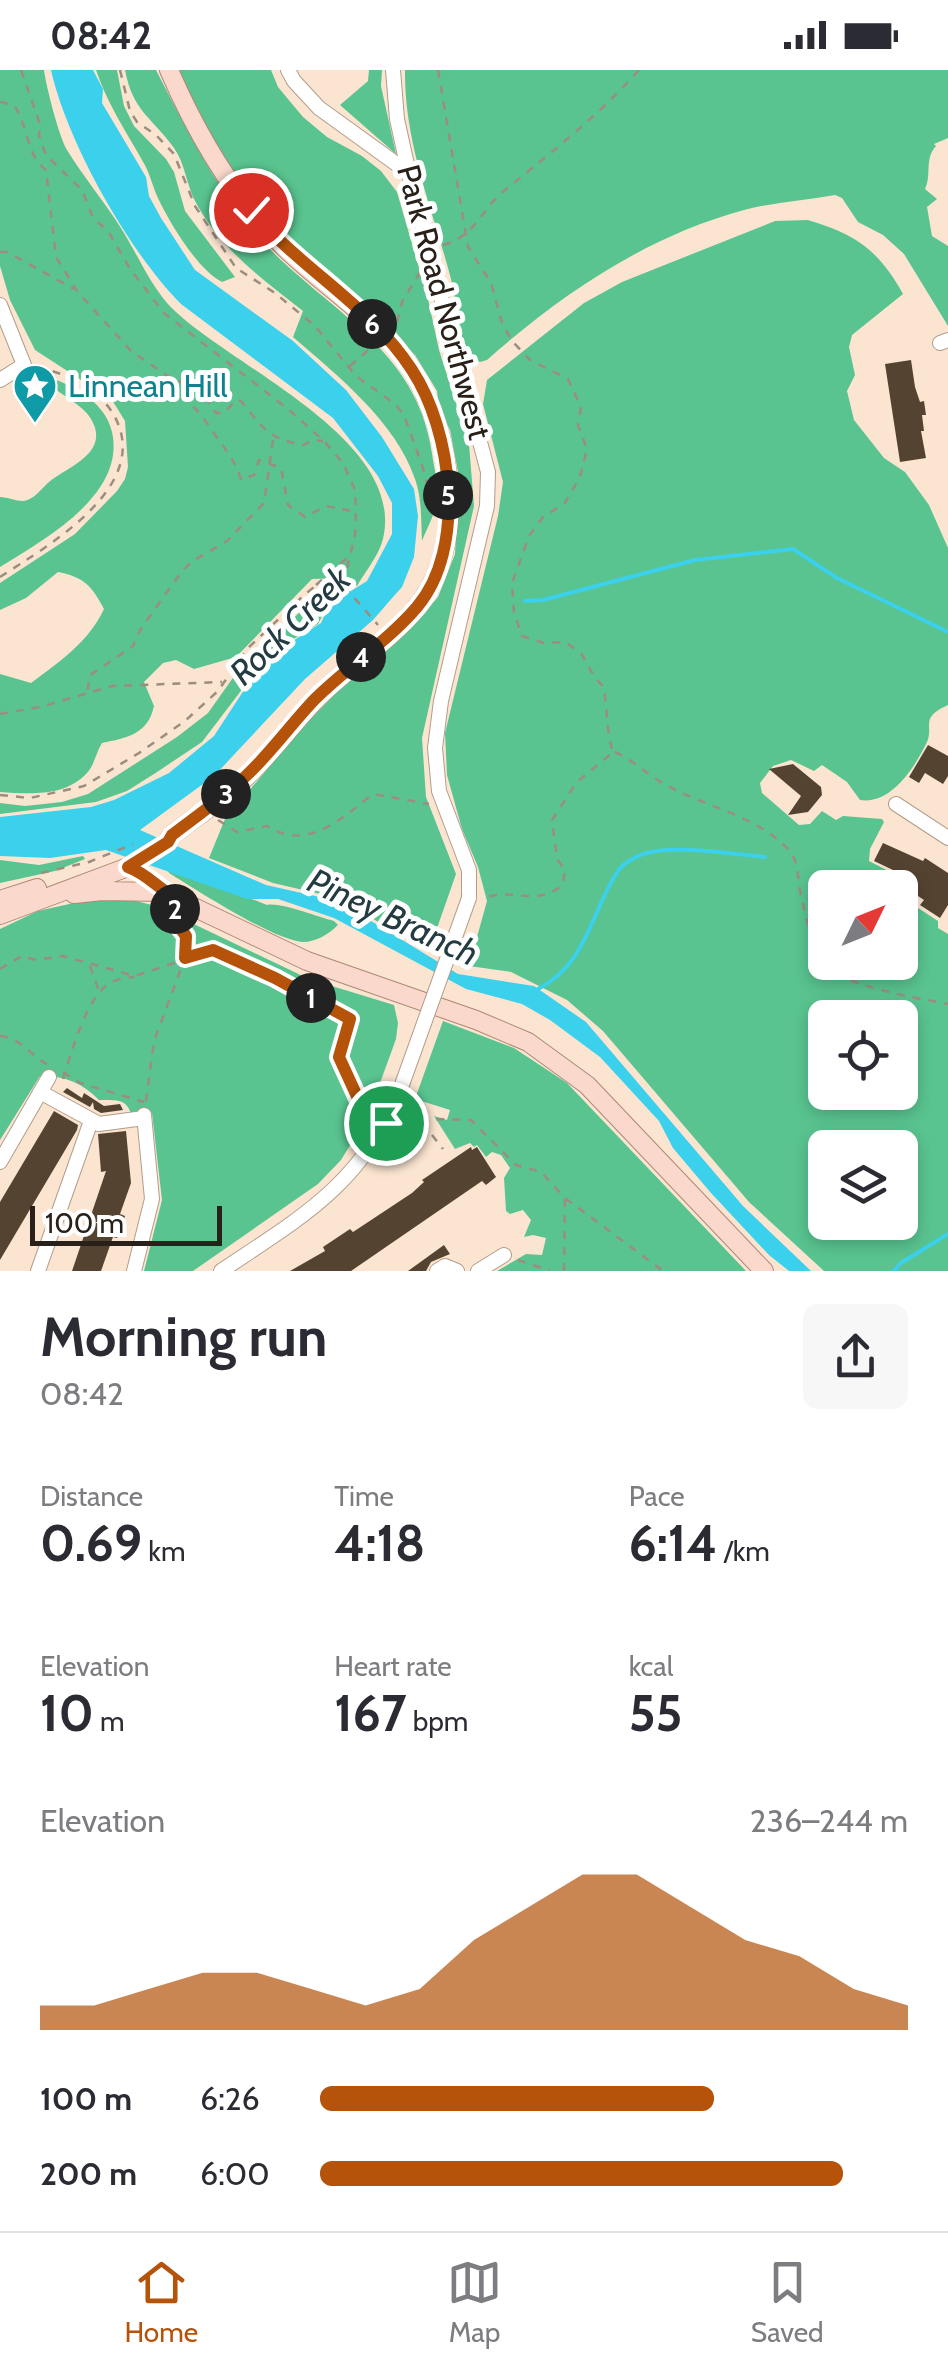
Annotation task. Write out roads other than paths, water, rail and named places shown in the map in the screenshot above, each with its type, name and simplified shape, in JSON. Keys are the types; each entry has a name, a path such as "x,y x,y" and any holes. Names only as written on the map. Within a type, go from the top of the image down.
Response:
{"main road":[{"path":"0,915 168,842 244,779 316,699 418,606 440,565 448,494 439,429 428,397 411,367 374,326 289,252 242,198 212,154 169,70"},
{"path":"128,858 136,885 307,962 489,1025 549,1054 588,1085 764,1271"},
{"path":"0,900 128,858"},
{"path":"21,906 90,892 162,894"}],"street":[{"path":"288,70 319,108 409,174"},
{"name":"Park Road Northwest","path":"221,1271 326,1198 377,1140 476,899 439,791 435,748 449,664 487,506 488,472 409,174 396,112 393,70"},
{"path":"0,305 24,365 0,380"},
{"path":"896,804 948,838"},
{"path":"0,1162 40,1092 56,1078"},
{"path":"40,1092 99,1124 144,1112 152,1199 134,1271"},
{"path":"38,1271 91,1121"},
{"path":"478,1271 504,1255"},
{"path":"438,1271 445,1266 457,1271"}],"water":[{"path":"51,70 93,70 103,89 102,103 146,177 149,196 195,270 293,341 346,390 382,437 414,489 418,516 414,557 402,587 373,620 305,679 214,776 140,830 266,885 324,898 353,910 458,974 534,986 586,1022 743,1206 811,1271 789,1271 769,1255 711,1193 673,1148 659,1121 600,1057 522,1004 466,989 334,918 278,899 247,899 106,850 50,858 0,856 0,817 91,807 169,773 214,736 265,666 291,642 321,623 330,604 367,581 392,534 392,503 378,476 333,418 181,304 141,256 85,162"}],"waterway":[{"path":"525,601 543,600 695,560 793,549 837,578 948,632"},
{"path":"538,989 568,966 618,871 633,859 670,850 765,857"},
{"path":"894,1271 948,1234"}],"place":[{"name":"Linnean Hill","path":"35,424"}],"water label":[{"name":"Rock Creek","path":"290,626"},
{"name":"Piney Branch","path":"393,917"}]}
